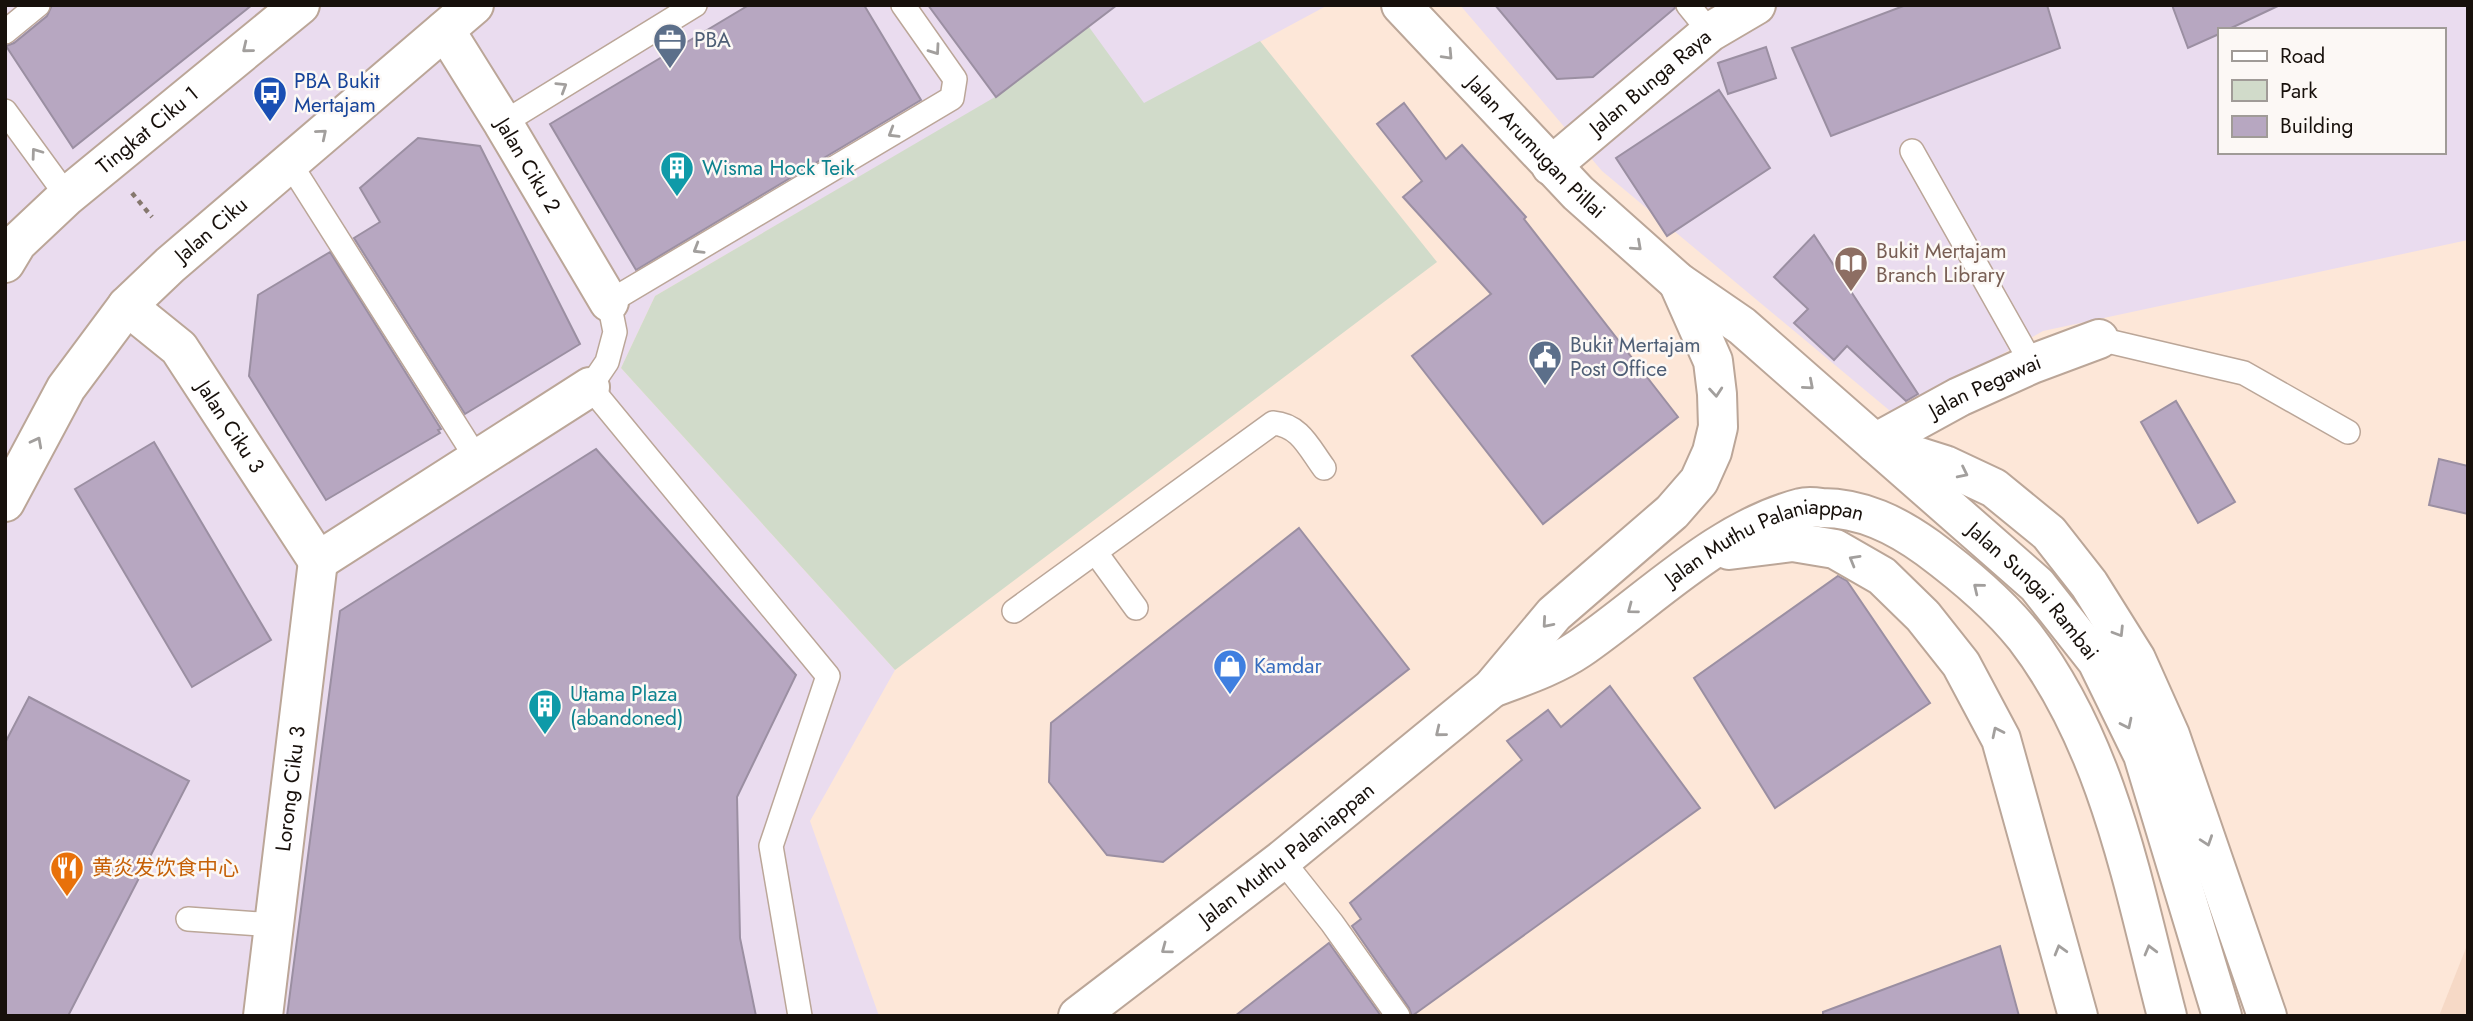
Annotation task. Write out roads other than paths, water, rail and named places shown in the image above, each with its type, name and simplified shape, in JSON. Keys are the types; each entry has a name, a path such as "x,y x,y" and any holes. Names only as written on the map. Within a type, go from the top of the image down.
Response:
{"main road":[{"name":"Tingkat Ciku 1","path":"5,263 17,243 67,196 300,5"},
{"name":"Jalan Ciku","path":"5,502 66,388 127,306 170,264 474,5"},
{"name":"Jalan Arumugan Pillai","path":"1401,5 1551,166 1678,282"},
{"name":"Jalan Bunga Raya","path":"1551,166 1699,19 1756,5"},
{"name":"Jalan Ciku 2","path":"445,30 609,302"},
{"name":"Jalan Sungai Rambai","path":"1678,282 1742,327 2037,585 2097,661 2143,755 2222,1016"},
{"name":"Jalan Muthu Palaniappan","path":"1078,1016 1282,860 1492,688 1554,614 1672,512 1699,481 1712,452 1718,427 1717,394 1713,361 1678,282"},
{"name":"Jalan Ciku 3","path":"127,306 179,348 318,561"},
{"name":"Jalan Pegawai","path":"1875,443 1959,397 2032,364 2099,339"},
{"path":"318,561 590,387"},
{"path":"1875,443 1945,465 1994,488 2049,533 2089,584 2136,659 2170,735 2267,1016"},
{"name":"Jalan Muthu Palaniappan","path":"1492,688 1577,650 1709,552 1763,522 1803,507 1844,508 1872,516 1906,532 1987,595 2025,637"},
{"path":"1709,552 1793,542 1835,549 1882,576 1923,616 1961,664 2001,739 2078,1016"},
{"name":"Lorong Ciku 3","path":"263,1016 318,561"},
{"name":"Jalan Sungai Rambai","path":"2025,637 2056,684 2085,738 2114,814 2167,1016"}],"lane":[{"path":"5,32 38,5"},
{"path":"503,123 695,5"},
{"path":"800,1016 771,846 828,676 590,387 607,362 615,332 609,302 952,98 955,79 903,5"},
{"path":"5,111 67,196"},
{"path":"1912,151 2032,364"},
{"path":"289,162 477,459"},
{"path":"2099,339 2244,373 2348,432"},
{"path":"1014,611 1273,422 1288,424 1300,434 1324,468"},
{"path":"1096,553 1136,608"},
{"path":"1282,860 1332,923 1398,1016"},
{"path":"188,919 274,925"}],"place":[{"name":"PBA","path":"670,70"},
{"name":"PBA Bukit Mertajam","path":"270,123"},
{"name":"Wisma Hock Teik","path":"677,198"},
{"name":"Bukit Mertajam Branch Library","path":"1851,293"},
{"name":"Bukit Mertajam Post Office","path":"1545,387"},
{"name":"Kamdar","path":"1230,696"},
{"name":"Utama Plaza (abandoned)","path":"545,736"},
{"name":"黄炎发饮食中心","path":"67,898"}]}
